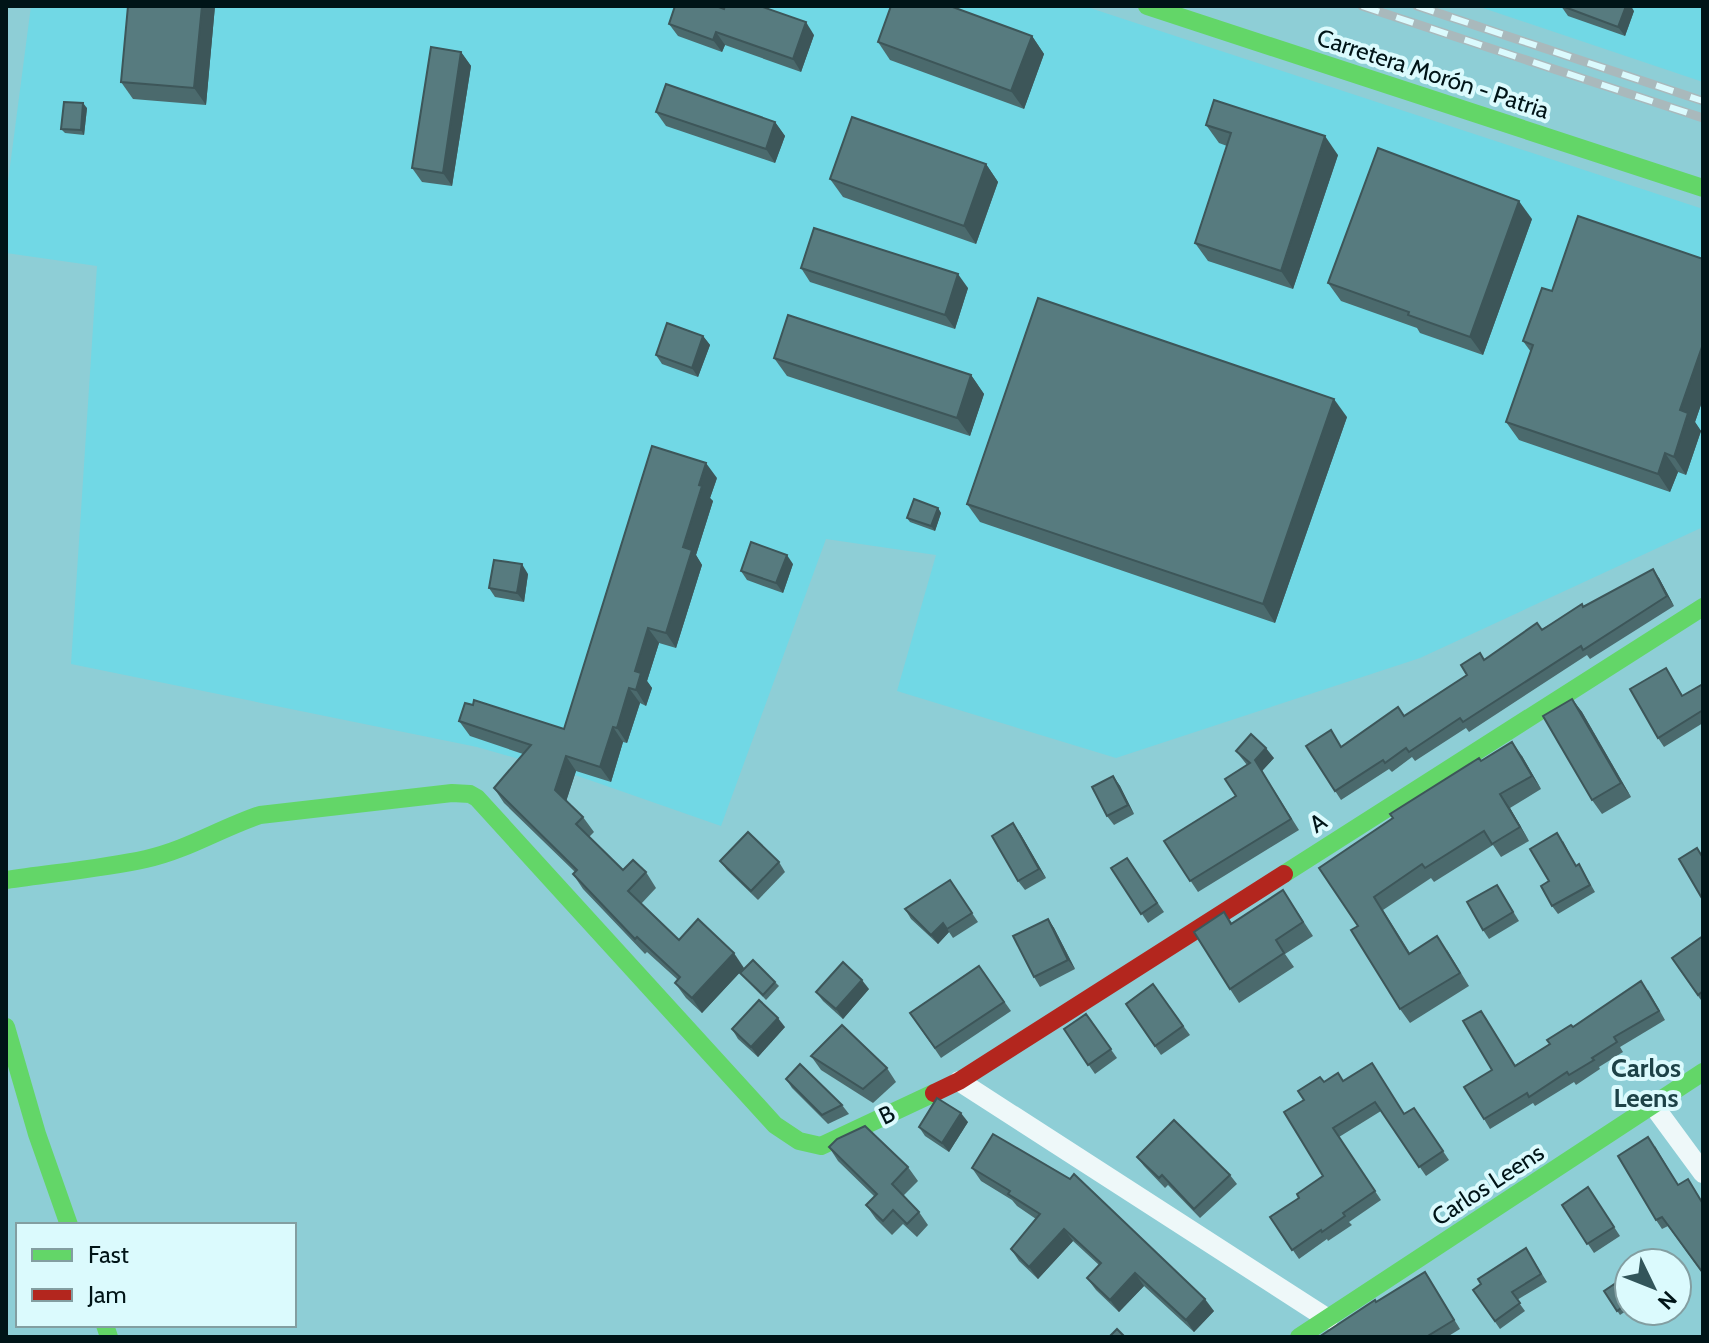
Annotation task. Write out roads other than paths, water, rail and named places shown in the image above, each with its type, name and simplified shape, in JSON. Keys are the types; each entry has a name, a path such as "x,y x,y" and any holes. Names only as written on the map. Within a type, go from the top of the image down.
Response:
{"street":[{"name":"Carretera Morón - Patria","path":"1147,6 1703,188"},
{"name":"A","path":"959,1081 1703,607"},
{"name":"B","path":"6,880 147,859 201,842 231,825 260,815 452,793 470,794 477,798 775,1125 799,1141 821,1146 959,1081"},
{"path":"6,1027 37,1134 68,1223"},
{"name":"Carlos Leens","path":"1299,1337 1703,1072"},
{"path":"959,1081 1328,1319"},
{"path":"1653,1105 1703,1173"}],"railway":[{"path":"1362,6 1703,118"},
{"path":"1417,6 1703,101"}],"district":[{"name":"Carlos Leens","path":"1646,1083"}]}
